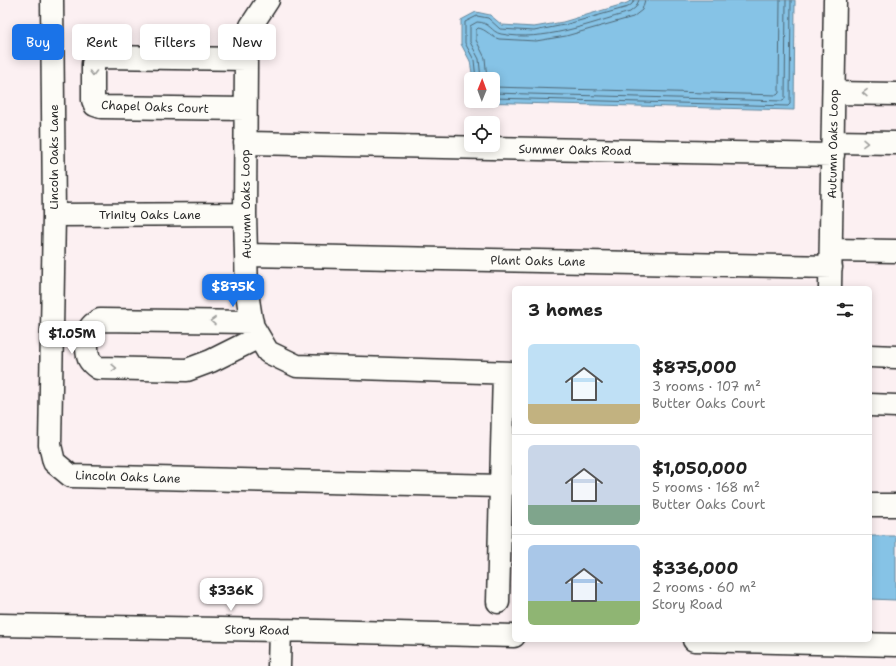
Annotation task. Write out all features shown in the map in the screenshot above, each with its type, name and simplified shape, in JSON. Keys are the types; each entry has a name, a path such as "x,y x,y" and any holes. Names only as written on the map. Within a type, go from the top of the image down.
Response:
{"street":[{"name":"Lincoln Oaks Lane","path":"52,0 54,215 50,445 54,462 71,476 501,486"},
{"name":"Autumn Oaks Loop","path":"252,24 268,0"},
{"name":"Autumn Oaks Loop","path":"831,268 835,0"},
{"name":"Chapel Oaks Court","path":"218,59 102,57 96,59 93,64 93,100 95,105 101,107 245,109"},
{"name":"Autumn Oaks Loop","path":"246,60 245,214 247,293 256,329 268,352 297,366 509,373"},
{"path":"834,93 896,94"},
{"name":"Summer Oaks Road","path":"245,143 833,148 896,143"},
{"name":"Trinity Oaks Lane","path":"54,215 245,214"},
{"name":"Plant Oaks Lane","path":"246,255 831,268 896,251"},
{"path":"100,320 256,329 211,361 187,370 98,368 93,365 90,359 87,345 89,329 93,323 100,320"},
{"path":"872,356 896,357"},
{"path":"498,602 501,486 509,373"},
{"path":"872,406 896,406"},
{"path":"872,505 896,505"},
{"name":"Story Road","path":"0,625 512,636"},
{"path":"279,666 280,630"},
{"path":"775,642 896,645"}],"water":[{"path":"632,0 795,0 794,110 500,103 500,72 472,72 470,61 461,44 461,20 476,12 490,15 502,25 534,27 563,22 627,3"},
{"path":"872,536 896,536 896,600 872,599"}]}
